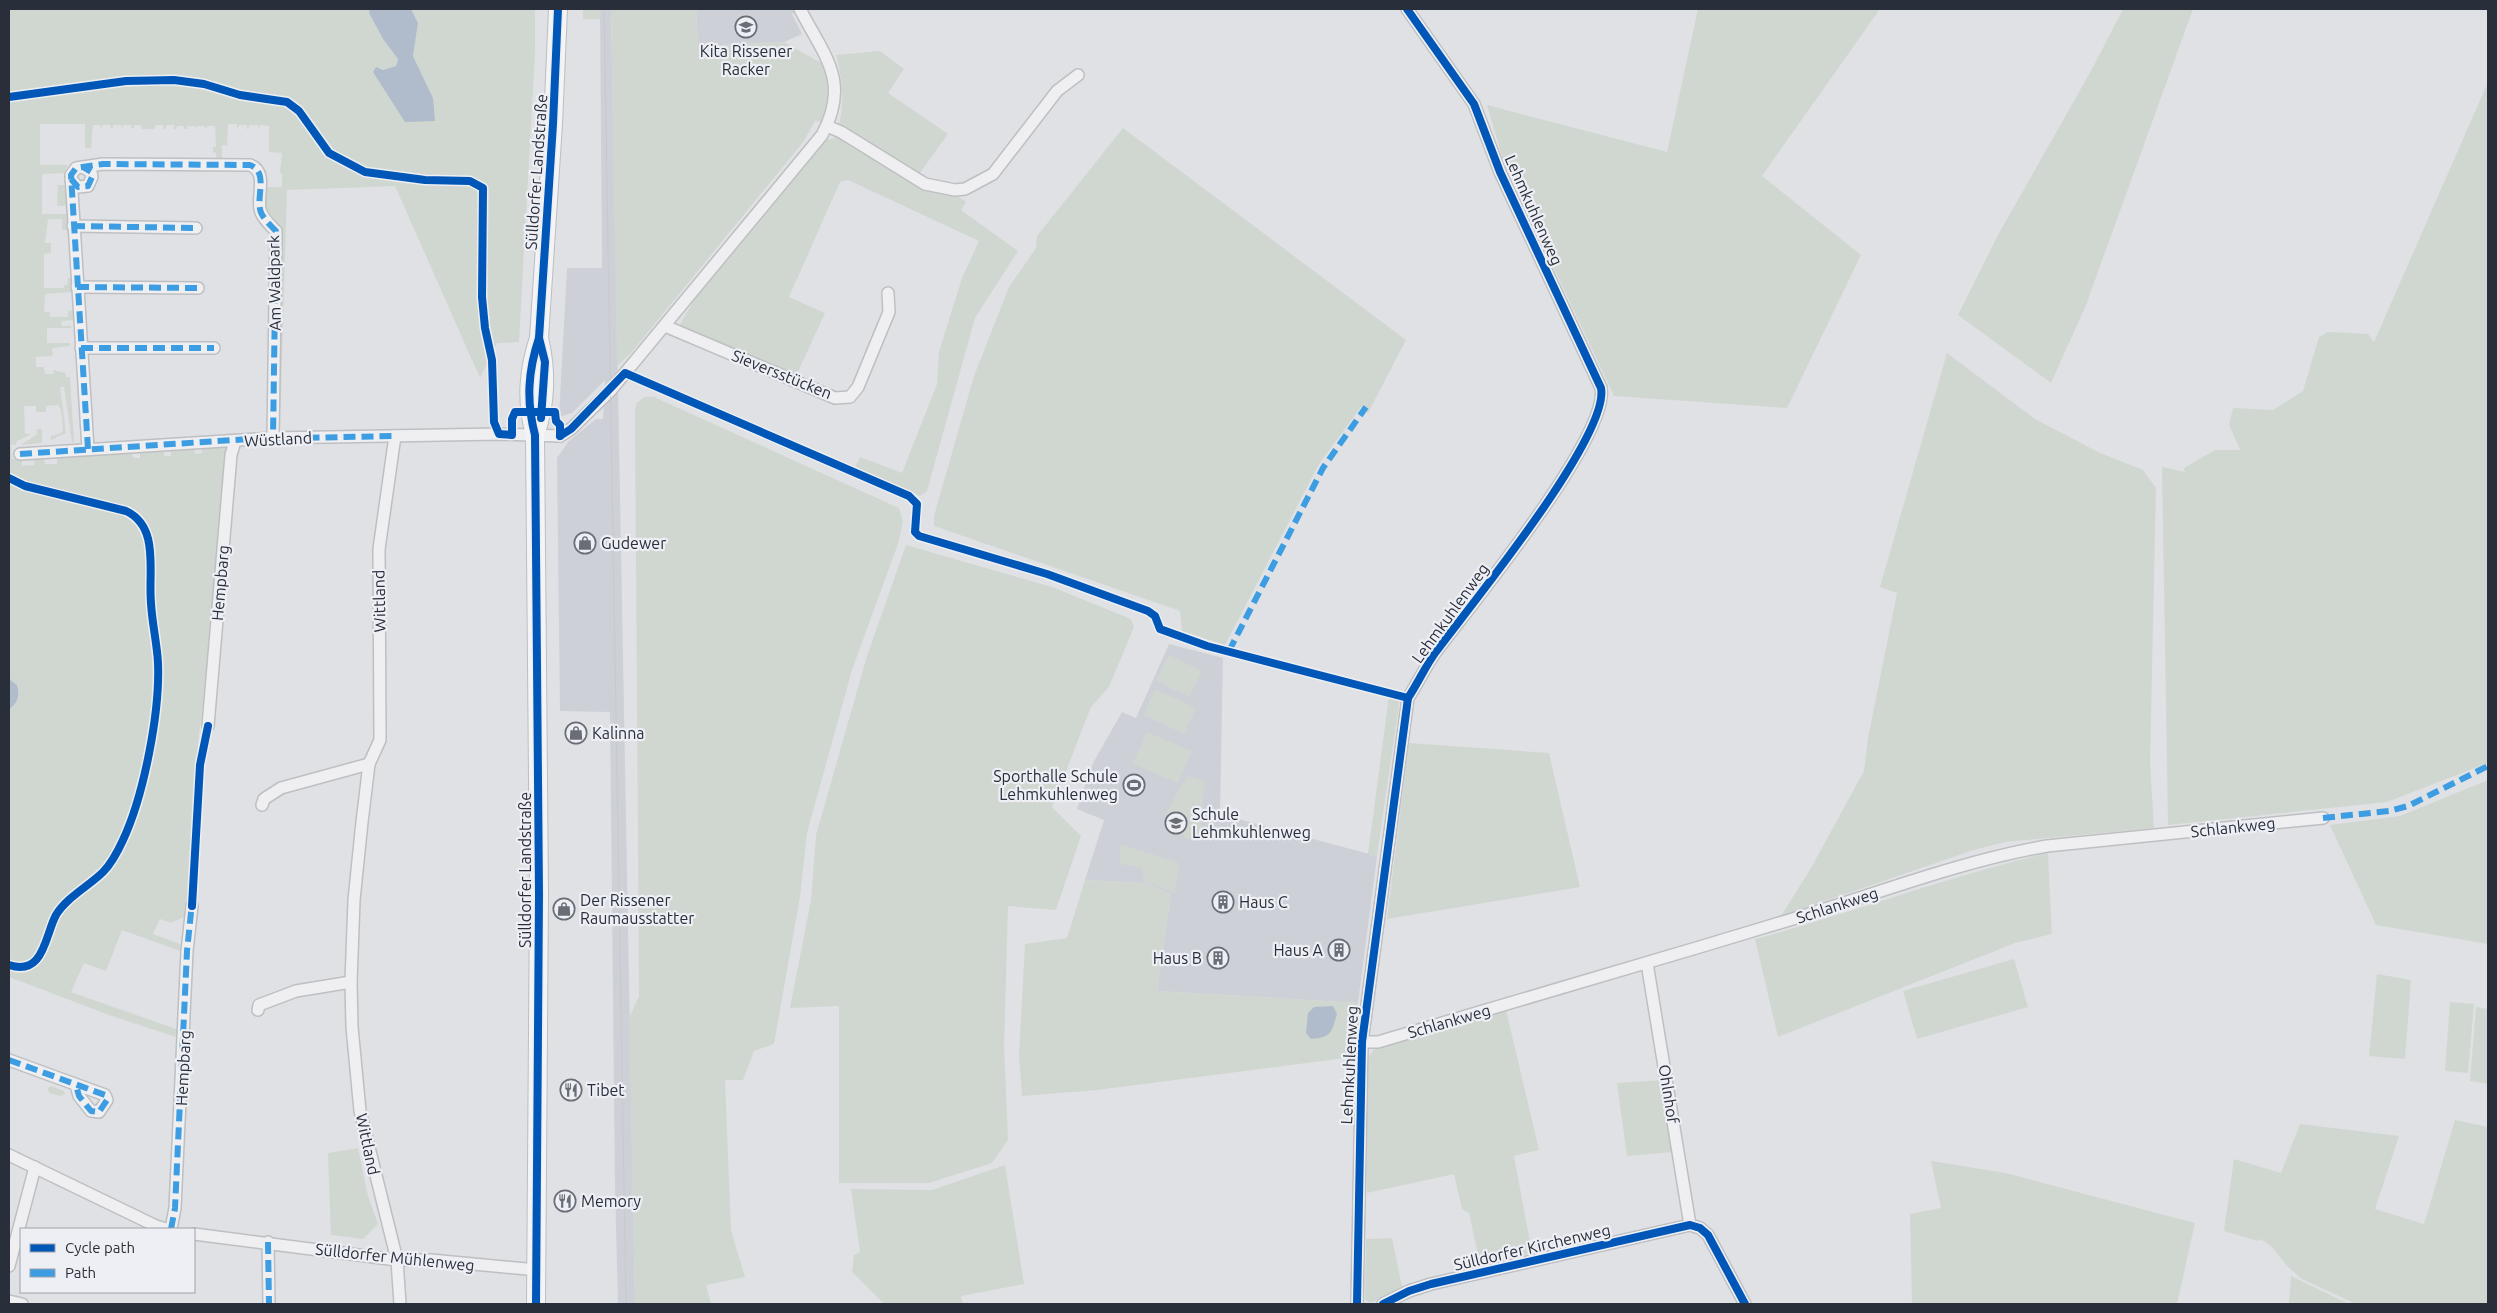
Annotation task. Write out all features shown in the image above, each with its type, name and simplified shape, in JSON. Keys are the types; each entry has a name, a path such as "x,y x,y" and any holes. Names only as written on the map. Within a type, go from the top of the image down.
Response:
{"main road":[{"name":"Sülldorfer Landstraße","path":"536,1304 539,869 535,435 543,412 544,370 539,338 554,115 558,9"}],"street":[{"name":"Lehmkuhlenweg","path":"1357,1304 1362,1042 1408,698 1434,655 1557,488 1598,413 1603,398 1601,388 1500,172 1474,104 1407,9"},
{"path":"535,435 560,436 571,429 611,390 666,326 822,135 827,126 835,95 833,72 828,58 803,10"},
{"path":"827,126 841,132 925,184 964,190 993,174 1057,91 1078,76"},
{"name":"Am Waldpark","path":"87,169 103,164 250,165 257,168 260,174 260,210 276,231 273,438"},
{"path":"72,204 83,188 91,182 87,169 74,170 71,179 72,204 73,226 88,449"},
{"path":"71,179 76,186 83,188"},
{"path":"73,226 196,228"},
{"path":"77,287 198,288"},
{"name":"Sieversstücken","path":"666,326 835,398 850,397 858,387 889,312 888,293"},
{"path":"81,348 214,348"},
{"name":"Wüstland","path":"20,454 273,438 535,435"},
{"name":"Wittland","path":"395,436 379,549 380,740 369,764 354,900 351,982 352,1028 360,1111 397,1260 400,1304"},
{"name":"Hempbarg","path":"208,726 231,455 235,441"},
{"path":"262,805 264,799 281,788 369,764"},
{"name":"Schlankweg","path":"1362,1042 1378,1042 1647,964 1972,862 2009,853 2047,846 2323,818"},
{"name":"Hempbarg","path":"171,1228 175,1208 187,951 192,906"},
{"name":"Ohlnhof","path":"1647,964 1690,1225"},
{"path":"258,1010 259,1005 296,991 351,982"},
{"path":"9,1060 76,1085"},
{"path":"9,1155 163,1228"},
{"path":"9,1266 12,1239 35,1167"},
{"path":"1690,1225 1700,1228 1708,1235 1745,1304"},
{"name":"Sülldorfer Kirchenweg","path":"1383,1304 1409,1291 1431,1284 1690,1225"},
{"name":"Sülldorfer Mühlenweg","path":"195,1234 397,1260 431,1260 537,1270"},
{"path":"268,1242 269,1304"},
{"path":"9,1301 22,1304"}],"shaded area":[{"path":"9,9 370,9 369,13 383,39 398,58 396,66 383,70 433,98 413,56 418,23 411,9 535,9 535,52 519,342 497,343 480,378 395,186 287,190 280,429 277,429 281,229 270,215 265,204 265,198 269,187 282,187 282,174 280,172 282,153 269,152 269,126 260,125 258,130 258,125 250,125 247,130 247,125 239,125 237,130 237,124 228,124 227,148 226,145 222,145 222,161 216,160 216,153 213,152 213,147 216,147 215,126 208,126 205,129 205,126 197,126 195,129 195,126 187,126 187,129 184,129 184,126 177,126 174,129 174,125 166,125 166,129 164,129 163,125 156,125 154,129 142,129 141,125 134,125 134,128 131,128 131,125 124,125 122,128 121,125 113,125 113,128 111,128 110,125 103,125 100,128 100,125 93,125 91,148 85,148 85,124 40,124 40,165 68,165 64,173 42,174 42,214 67,214 68,230 62,230 62,219 48,219 45,243 51,243 51,253 44,254 44,288 64,288 64,285 67,285 68,278 71,278 72,292 45,294 44,312 50,312 50,317 68,317 68,311 74,310 74,320 61,321 62,326 71,326 71,328 47,328 47,343 70,343 70,346 52,348 53,356 36,357 36,367 44,367 45,374 54,374 53,370 66,373 66,377 70,377 74,442 72,442 64,387 60,387 66,433 51,440 51,436 63,431 61,410 58,405 46,406 46,412 36,412 36,406 24,406 25,434 32,434 17,441 16,445 11,445 12,459 22,458 22,466 34,465 35,457 44,457 45,464 57,464 57,456 132,451 133,458 140,458 140,450 164,449 164,456 171,456 171,448 194,447 195,454 202,453 202,446 229,444 210,648 198,744 187,906 184,907 184,917 171,923 160,919 153,934 180,944 180,951 122,930 106,971 84,963 71,992 179,1030 179,1038 109,1015 9,977 9,709 16,701 18,692 17,685 9,679"},
{"path":"583,9 600,9 600,19 583,19"},
{"path":"600,9 611,9 635,1304 618,1304 610,712 560,711 557,458 569,441 596,419 603,419 605,380 572,413 559,417 567,268 602,268"},
{"path":"611,9 696,9 698,46 784,42 825,65 831,89 824,122 815,121 804,141 631,353 617,366"},
{"path":"696,9 800,9 792,14 802,34 784,42 698,46"},
{"path":"1698,9 1880,9 1762,176 1861,255 1787,408 1614,396 1503,160 1487,105 1667,152"},
{"path":"2123,9 2193,9 2086,305 2051,383 1958,315 1998,235 2092,69"},
{"path":"880,51 904,69 888,93 948,134 919,174 839,124 842,89 836,55"},
{"path":"2488,82 2488,763 2387,802 2168,825 2162,467 2185,472 2184,468 2215,450 2240,450 2229,425 2233,408 2273,410 2303,391 2319,337 2328,332 2368,334 2374,342"},
{"path":"1123,128 1406,340 1368,413 1361,407 1319,464 1225,645 1182,631 1180,611 934,526 934,516 974,376 1009,287 1036,248 1037,236"},
{"path":"838,137 925,190 956,195 966,202 961,210 1018,251 975,318 927,491 920,496 855,467 860,457 902,473 937,384 939,352 962,278 979,241 848,180 840,182 789,297 825,313 796,376 679,326 697,295 826,140"},
{"path":"58,185 65,185 66,206 57,206"},
{"path":"1947,353 2035,419 2100,453 2143,470 2156,488 2150,763 2154,828 2005,842 1974,850 1781,916 1811,868 1864,771 1868,738 1897,593 1880,587"},
{"path":"645,397 654,397 899,508 903,522 898,544 852,670 807,833 800,897 774,1044 754,1051 743,1080 725,1080 731,1230 745,1277 706,1285 711,1304 635,1304 629,1018 639,996 635,414 636,403"},
{"path":"37,429 42,429 42,443 21,445 37,434"},
{"path":"906,545 1052,587 1131,619 1134,627 1109,687 1091,707 1052,807 1081,836 1056,910 1008,906 1004,1047 1008,1140 992,1163 929,1183 839,1183 839,1006 790,1008 811,900 816,835 867,656"},
{"name":"Schule Lehmkuhlenweg","path":"1169,644 1223,658 1220,814 1377,856 1358,1003 1157,991 1171,894 1144,883 1085,880 1104,820 1077,809 1093,763 1122,712 1136,718"},
{"path":"1169,655 1202,671 1189,697 1156,681"},
{"path":"1155,689 1196,708 1184,734 1144,715"},
{"path":"1389,696 1400,698 1377,856 1368,854"},
{"path":"1147,732 1192,751 1178,783 1133,764"},
{"path":"1409,743 1549,753 1580,887 1387,919"},
{"path":"1187,776 1204,781 1201,837 1186,839 1165,815"},
{"path":"2488,780 2488,944 2376,925 2330,825 2400,816"},
{"path":"1120,844 1179,863 1175,893 1145,882 1141,867 1120,864"},
{"path":"2048,853 2052,934 2015,943 1778,1037 1755,939 1974,872"},
{"path":"1085,880 1144,883 1171,894 1157,991 1358,1003 1353,1057 1097,1090 1022,1096 1019,1055 1025,944 1067,938"},
{"path":"2014,959 2028,1007 1917,1039 1903,991"},
{"path":"2377,974 2411,980 2405,1059 2369,1056"},
{"path":"2450,1002 2474,1004 2468,1073 2445,1071"},
{"path":"2476,1007 2488,1009 2488,1084 2470,1081"},
{"path":"1506,1010 1539,1150 1514,1156 1532,1253 1480,1265 1469,1213 1462,1209 1454,1174 1367,1193 1366,1061 1375,1048"},
{"path":"1663,1080 1674,1152 1627,1156 1617,1083"},
{"path":"51,1086 64,1091 65,1094 61,1096 49,1093 48,1088"},
{"path":"2455,1120 2488,1127 2488,1304 2356,1304 2302,1279 2286,1265 2272,1247 2261,1239 2258,1241 2224,1231 2234,1159 2281,1173 2300,1124 2399,1136 2375,1209 2424,1224"},
{"path":"358,1148 368,1196 378,1224 363,1239 331,1235 328,1153"},
{"path":"1931,1161 2006,1173 2195,1223 2177,1304 1912,1304 1910,1214 1941,1208"},
{"path":"1005,1165 1024,1284 961,1296 963,1304 884,1304 852,1272 854,1255 860,1252 851,1189 932,1190"},
{"path":"1392,1238 1402,1287 1373,1302 1368,1302 1365,1299 1366,1239"},
{"path":"2291,1276 2349,1304 2289,1304"}],"water":[{"path":"370,9 411,9 418,23 413,56 433,98 435,121 405,122 373,72 376,67 383,70 396,66 398,59 383,39 369,13"},
{"path":"9,679 17,685 18,698 9,709"},
{"path":"1333,1006 1337,1014 1330,1033 1323,1037 1311,1039 1306,1033 1308,1013 1314,1007"}],"tram line":[{"path":"604,9 626,1304"}],"marked path":[{"path":"88,449 71,175 76,168 103,164 250,165 259,173 261,184 259,203 261,212 266,221 276,231 273,438"},
{"path":"71,179 78,187 88,186 92,177 91,172 83,167"},
{"path":"73,226 196,228"},
{"path":"77,287 198,288"},
{"path":"81,348 214,348"},
{"path":"1229,651 1323,468 1366,407"},
{"path":"20,454 249,439 395,436"},
{"path":"2323,818 2389,811 2408,806 2488,766"},
{"path":"171,1228 175,1208 187,951 192,903"},
{"path":"9,1060 105,1095 107,1100 99,1112 91,1111 79,1096 76,1085"},
{"path":"268,1242 269,1304"}],"cycle path":[{"path":"536,1304 539,894 535,435 529,398 532,362 539,338 553,124 558,9"},
{"path":"1357,1304 1362,1042 1408,698 1435,653 1505,562 1561,481 1584,443 1598,411 1601,388 1500,172 1474,104 1407,9"},
{"path":"9,97 126,81 174,80 204,84 240,95 287,102 299,111 329,153 365,172 425,180 470,181 483,188 482,297 485,328 492,360 494,422 499,434 512,435 512,419 515,412 555,412 556,421 560,425 560,436"},
{"path":"539,338 545,362 541,418"},
{"path":"560,436 571,429 625,373 909,496 917,504 915,532 919,536 1047,574 1148,611 1155,616 1160,629 1207,646 1408,698"},
{"path":"9,478 25,486 126,511 137,518 144,528 150,551 150,591 158,663 156,705 144,777 131,821 119,848 103,872 72,897 56,915 46,943 36,960 30,965 21,967 9,965"},
{"path":"192,906 200,765 208,726"},
{"path":"1383,1304 1409,1291 1431,1284 1690,1225 1700,1228 1708,1235 1745,1304"}],"place":[{"name":"Kita Rissener Racker","path":"746,27"},
{"name":"Gudewer","path":"585,543"},
{"name":"Kalinna","path":"576,733"},
{"name":"Sporthalle Schule Lehmkuhlenweg","path":"1134,785"},
{"name":"Schule Lehmkuhlenweg","path":"1176,823"},
{"name":"Haus C","path":"1223,902"},
{"name":"Der Rissener Raumausstatter","path":"564,909"},
{"name":"Haus A","path":"1339,950"},
{"name":"Haus B","path":"1218,958"},
{"name":"Tibet","path":"571,1090"},
{"name":"Memory","path":"565,1201"}]}
